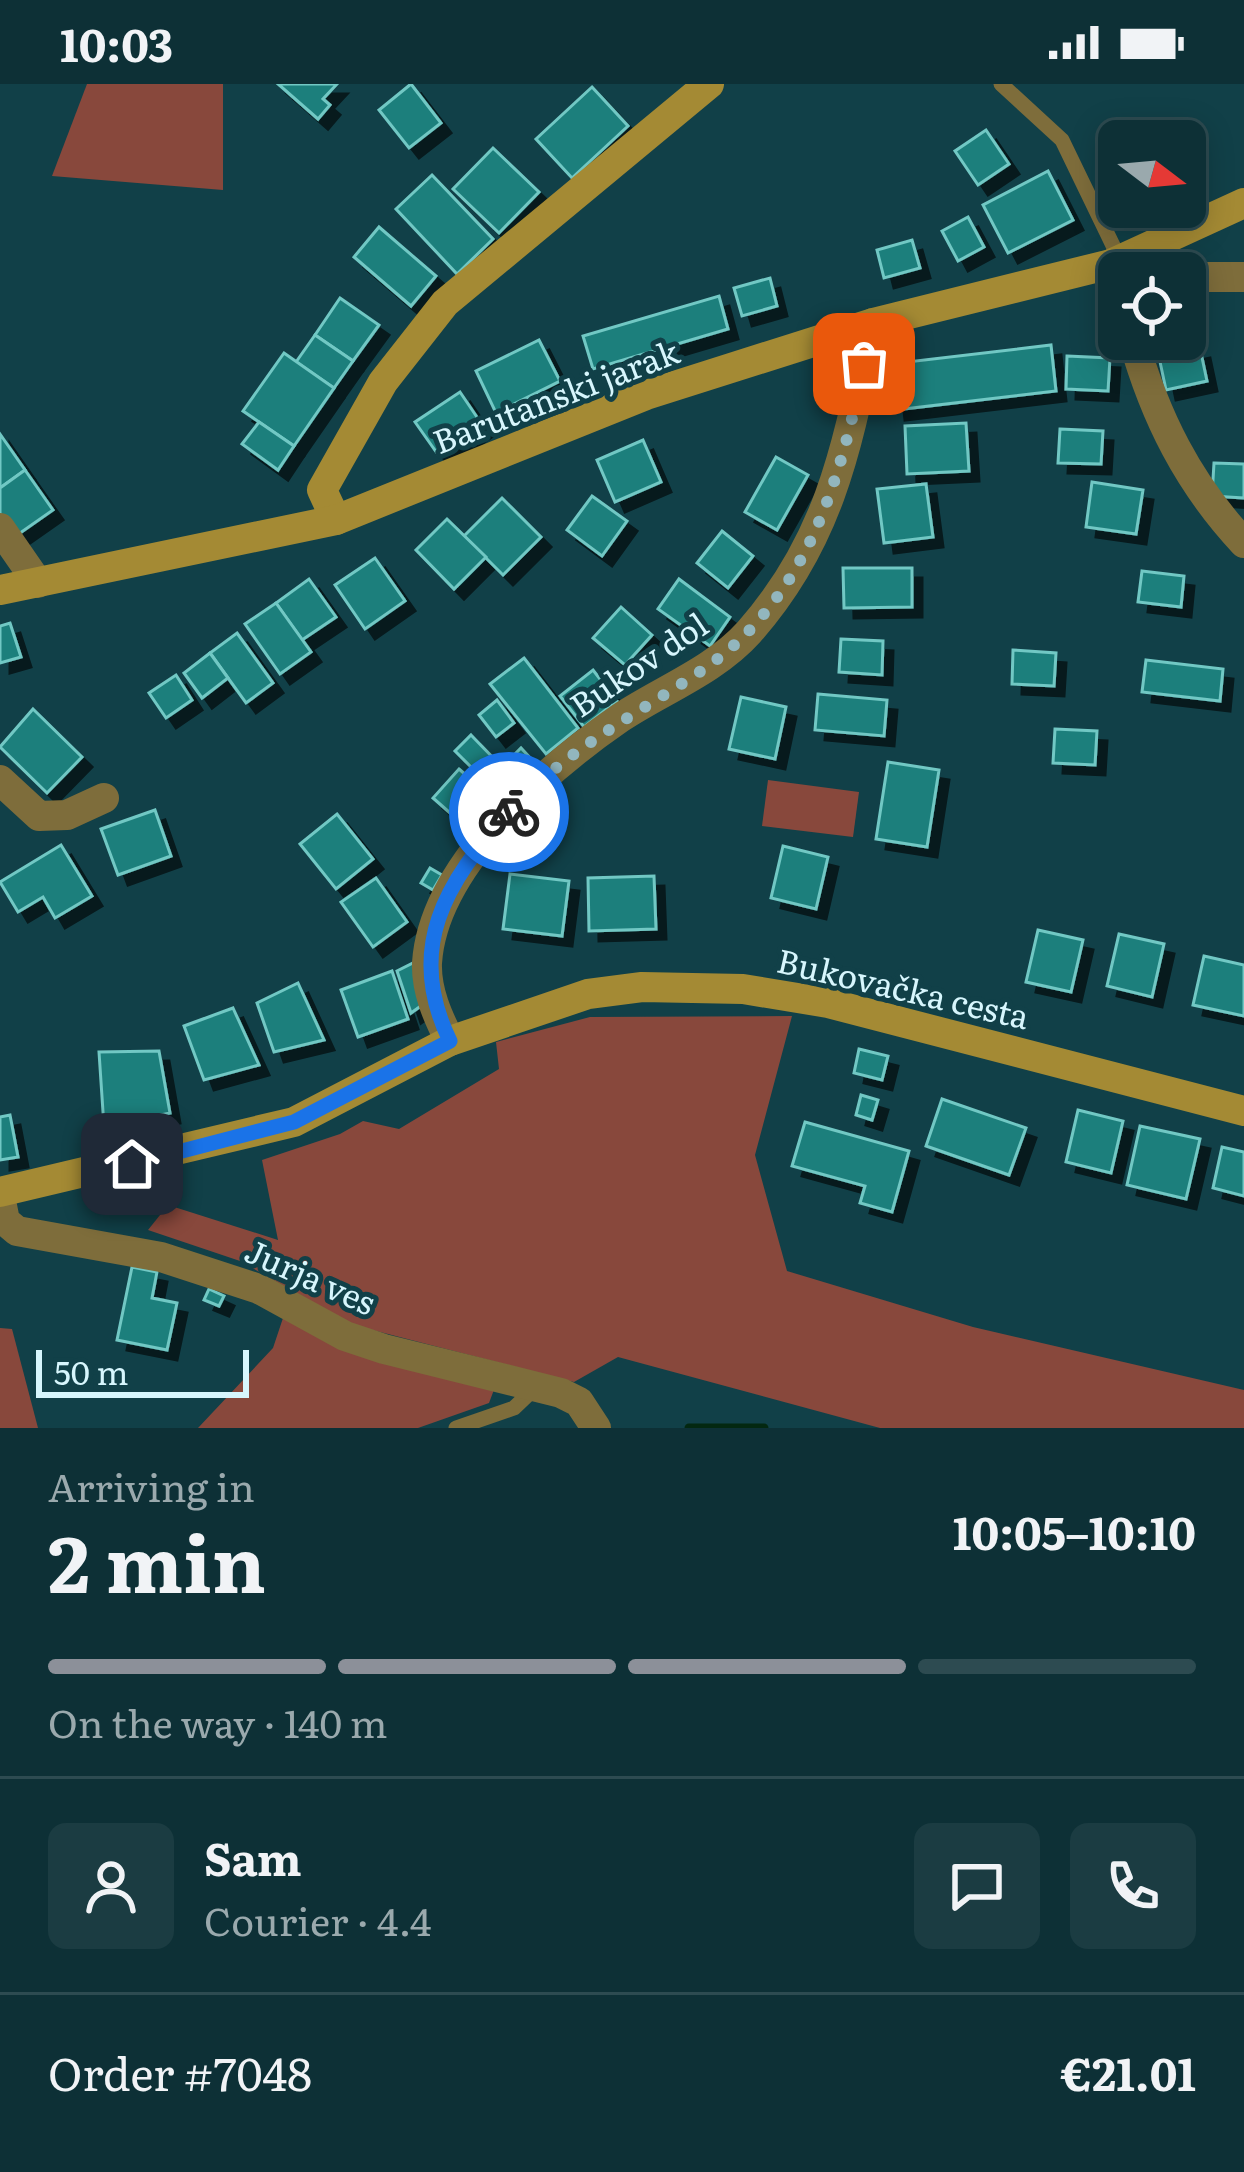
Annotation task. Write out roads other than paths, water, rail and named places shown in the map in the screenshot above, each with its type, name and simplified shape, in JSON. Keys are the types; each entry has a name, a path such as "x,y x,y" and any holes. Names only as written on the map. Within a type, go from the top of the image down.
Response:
{"street":[{"path":"336,520 322,490 382,382 445,303 709,84"},
{"name":"Barutanski jarak","path":"1150,252 1244,203"},
{"name":"Barutanski jarak","path":"0,590 336,520 646,395 873,323 1098,272"},
{"path":"1206,277 1244,277"},
{"name":"Bukov dol","path":"450,1041 434,1009 427,968 439,919 471,860 530,788 621,718 702,670 746,634 802,563 825,518 848,446 873,323"},
{"path":"1139,360 1152,406 1206,502 1244,543"},
{"path":"0,528 38,583"},
{"path":"0,780 39,816 67,815 104,798"},
{"name":"Bukovačka cesta","path":"0,1194 294,1122 450,1041 588,994 643,987 743,989 827,1003 1244,1111"},
{"name":"Jurja ves","path":"0,1194 5,1221 16,1231 161,1257 259,1288 344,1336 538,1384 579,1402 596,1426"}],"lane":[{"path":"1001,84 1062,140 1114,252"},
{"path":"456,1428 514,1408 538,1384"}],"waterway":[{"path":"689,1428 764,1428"}]}
